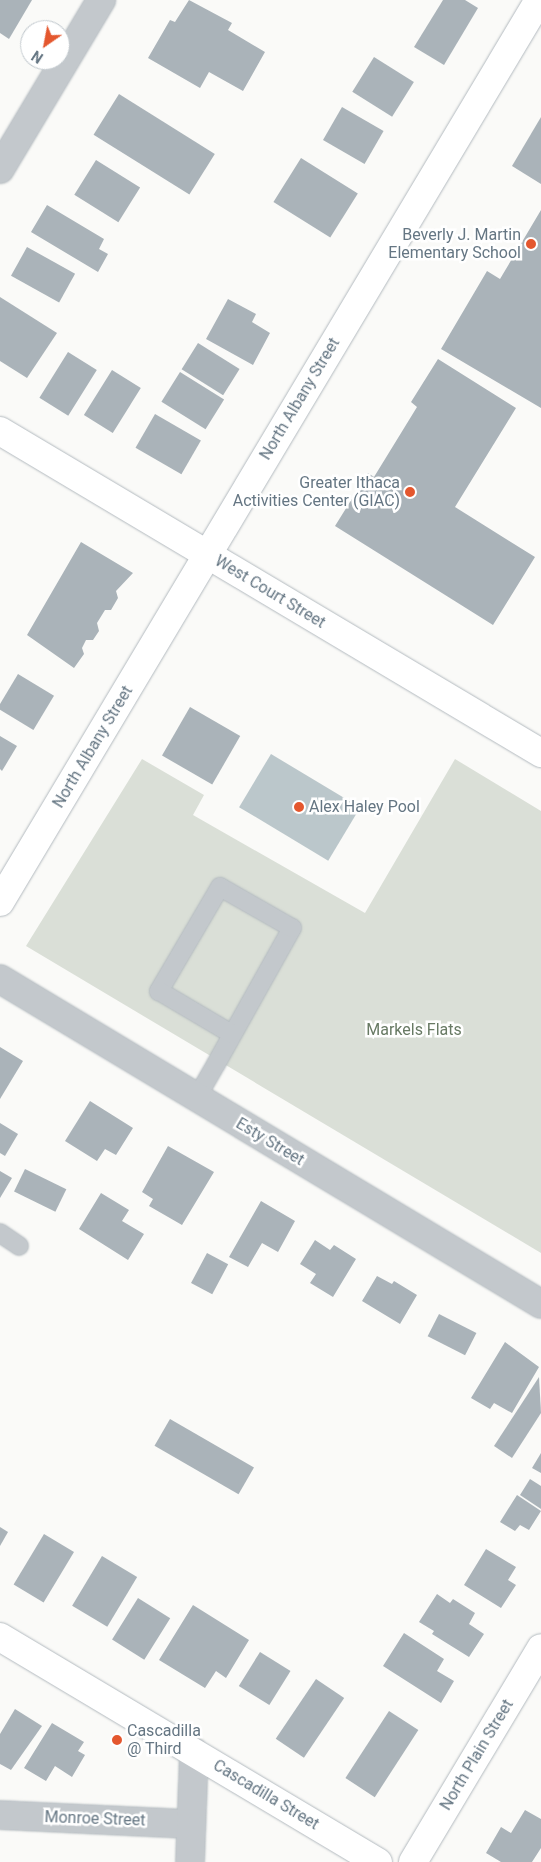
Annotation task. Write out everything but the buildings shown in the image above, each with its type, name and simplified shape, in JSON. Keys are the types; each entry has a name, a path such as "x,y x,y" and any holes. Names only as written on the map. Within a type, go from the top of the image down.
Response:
{"street":[{"path":"0,169 101,0"},
{"name":"North Albany Street","path":"0,902 539,0"},
{"name":"West Court Street","path":"0,430 541,753"},
{"name":"Esty Street","path":"0,979 541,1304"},
{"name":"Cascadilla Street","path":"0,1637 378,1862"},
{"name":"North Plain Street","path":"413,1862 541,1648"},
{"path":"190,1862 194,1752"},
{"name":"Monroe Street","path":"0,1816 191,1824"}],"lane":[{"path":"196,1097 232,1034 292,928 220,887 159,992 232,1034"},
{"path":"0,1234 19,1246"}],"green space":[{"name":"Markels Flats","path":"142,759 204,795 193,815 365,913 455,759 541,811 541,1253 26,946"}],"shaded area":[{"name":"Alex Haley Pool","path":"271,754 360,808 328,861 239,807"}],"place":[{"name":"Beverly J. Martin Elementary School","path":"531,244"},
{"name":"Greater Ithaca Activities Center (GIAC)","path":"410,492"},
{"name":"Alex Haley Pool","path":"299,807"},
{"name":"Cascadilla @ Third","path":"117,1740"}]}
